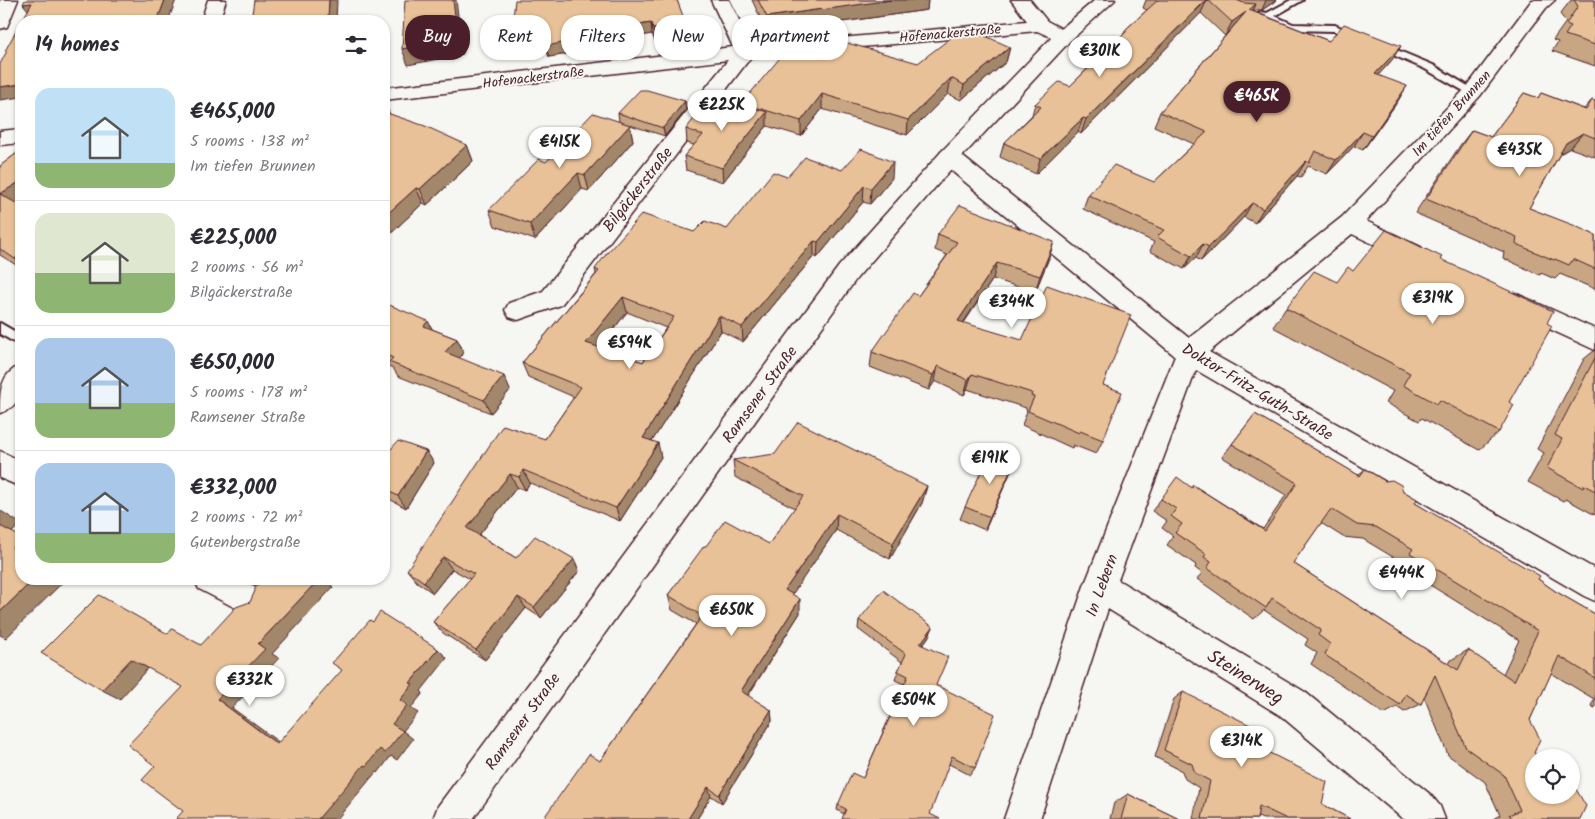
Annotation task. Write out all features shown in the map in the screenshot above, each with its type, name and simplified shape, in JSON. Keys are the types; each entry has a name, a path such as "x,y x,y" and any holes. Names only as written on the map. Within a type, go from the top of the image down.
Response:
{"street":[{"path":"0,23 9,0"},
{"path":"212,15 217,0"},
{"path":"720,0 732,25"},
{"path":"1020,0 1040,25 1063,38"},
{"name":"Ramsener Straße","path":"451,819 848,272 949,157 1063,38 1106,0"},
{"name":"Im tiefen Brunnen","path":"1189,353 1350,222 1473,92 1539,4 1546,0"},
{"name":"Hofenackerstraße","path":"848,43 1040,25"},
{"name":"Hofenackerstraße","path":"390,93 732,54"},
{"name":"Bilgäckerstraße","path":"518,310 552,298 739,60"},
{"path":"0,138 15,137"},
{"name":"Doktor-Fritz-Guth-Straße","path":"949,157 1189,353 1595,586"},
{"path":"1350,222 1437,265"},
{"path":"1499,294 1595,340"},
{"name":"In Lebern","path":"1022,819 1100,586 1189,353"},
{"path":"0,402 15,383"},
{"path":"0,463 15,472"},
{"path":"221,585 250,601"},
{"name":"Steinerweg","path":"1100,586 1293,704 1418,808 1427,819"}],"lane":[{"path":"1268,16 1298,0"},
{"path":"1250,14 1268,16 1291,27 1335,28 1429,67 1473,92"},
{"path":"0,328 15,337"}],"building":[{"path":"25,0 165,0 159,15 25,15 32,3 23,4"},
{"path":"254,0 329,0 328,15 252,15"},
{"path":"405,0 453,0 455,15 405,15 405,48 402,49"},
{"path":"515,0 677,0 683,15 654,15 653,29 651,23 644,24 644,15 561,15 561,43 551,45 551,15 513,15"},
{"path":"758,0 891,0 781,15 766,15"},
{"path":"1158,0 1206,0 1086,119 1083,118 1040,159 1004,143 1041,107 1035,104 1059,82 1070,86 1127,31 1125,30"},
{"path":"1208,0 1236,0 1256,4 1249,10 1329,41 1344,24 1401,46 1375,74 1407,86 1372,136 1363,132 1336,160 1315,151 1309,163 1306,161 1263,209 1252,203 1209,247 1203,244 1191,256 1157,237 1164,230 1088,195 1114,165 1154,182 1207,132 1160,112 1246,12 1232,22"},
{"path":"1574,0 1595,0 1595,45 1565,35 1571,26 1566,24 1578,6"},
{"path":"965,27 1010,47 964,85 951,78 908,120 822,94 801,121 742,103 778,60 848,60 848,43 918,63"},
{"path":"15,33 15,85 0,87 0,64 7,51 5,51"},
{"path":"640,90 647,90 685,101 663,128 618,113"},
{"path":"1524,93 1538,98 1541,93 1586,110 1592,100 1595,101 1595,138 1583,133 1566,143 1529,208 1595,235 1595,269 1573,259 1569,265 1554,260 1516,244 1517,237 1426,199 1472,130 1491,137"},
{"path":"707,102 731,109 737,103 767,112 722,168 684,156 703,135 686,129"},
{"path":"593,113 630,125 585,175 578,173 530,224 489,210 539,159 546,162"},
{"path":"390,114 425,126 467,145 420,189 416,188 390,212"},
{"path":"861,149 893,162 871,188 864,186 818,242 814,241 742,327 719,316 643,438 658,443 616,508 523,470 519,477 510,474 467,528 516,558 535,536 574,559 534,607 518,597 476,650 433,622 474,574 443,557 424,582 407,570 503,425 545,439 581,387 522,363 599,271 595,269 607,253 642,214 694,232 705,221 727,229 773,172 787,177 805,157 842,170","holes":["623,297 674,317 643,362 586,343"]},
{"path":"15,155 15,185 0,194 0,166"},
{"path":"0,194 15,203 15,259 0,249"},
{"path":"960,205 1054,242 1040,276 997,263 958,321 1022,340 1047,285 1131,315 1103,385 1122,392 1103,440 1080,431 1079,433 1028,411 1034,397 1031,396 1032,393 972,374 968,380 938,366 933,375 872,352 913,293 918,296 957,242 938,234"},
{"path":"1386,230 1442,257 1440,259 1553,311 1547,323 1552,326 1509,402 1514,405 1499,432 1440,400 1437,404 1403,385 1410,373 1286,308 1314,271 1337,282 1348,267 1353,271"},
{"path":"390,305 428,321 424,326 457,339 445,352 504,376 484,400 390,362 393,358 390,357"},
{"path":"1595,358 1595,491 1584,485 1583,488 1547,468 1562,439 1555,435"},
{"path":"1255,414 1360,476 1365,469 1385,481 1392,480 1401,485 1403,491 1417,499 1415,503 1540,576 1538,579 1555,591 1595,614 1595,678 1559,656 1530,720 1540,739 1536,749 1525,749 1525,804 1580,804 1580,796 1586,806 1580,819 1514,819 1509,815 1520,810 1504,775 1466,748 1435,675 1421,704 1406,694 1400,705 1325,655 1330,644 1318,635 1321,630 1272,598 1266,608 1207,568 1211,562 1204,557 1206,554 1175,533 1182,524 1171,516 1176,509 1161,499 1177,477 1192,488 1193,485 1265,531 1297,483 1232,444","holes":["1331,509 1357,525 1376,527 1413,549 1410,553 1538,631 1514,681 1468,650 1458,670 1293,563"]},
{"path":"798,422 927,486 893,543 837,514 785,590 800,599 741,691 771,710 719,795 708,787 688,819 543,819 589,754 600,761 702,616 668,595 704,546 706,546 725,520 769,544 803,496 733,460 775,454"},
{"path":"398,441 426,451 398,496 390,492 390,450"},
{"path":"990,452 1014,463 990,517 965,507"},
{"path":"0,526 15,534 15,545 12,548 15,550 15,585 28,585 0,612"},
{"path":"258,585 313,585 258,644 265,649 217,699 277,744 342,670 332,663 370,620 373,622 380,612 438,649 410,683 413,684 400,700 407,705 392,724 403,731 385,753 380,749 366,766 364,765 318,819 176,819 183,811 142,780 155,766 128,745 183,687 131,659 102,690 41,653 99,595 168,634 172,629 201,645 236,607 250,602"},
{"path":"883,590 933,627 920,644 948,657 936,685 995,714 975,768 952,756 930,814 940,819 842,819 846,809 838,805 852,773 863,778 908,676 898,671 906,654 859,620"},
{"path":"1183,692 1252,726 1248,742 1327,782 1322,804 1350,819 1287,819 1259,806 1257,819 1202,819 1210,781 1195,773 1192,764 1164,750"},
{"path":"1128,794 1179,819 1121,819"}]}
